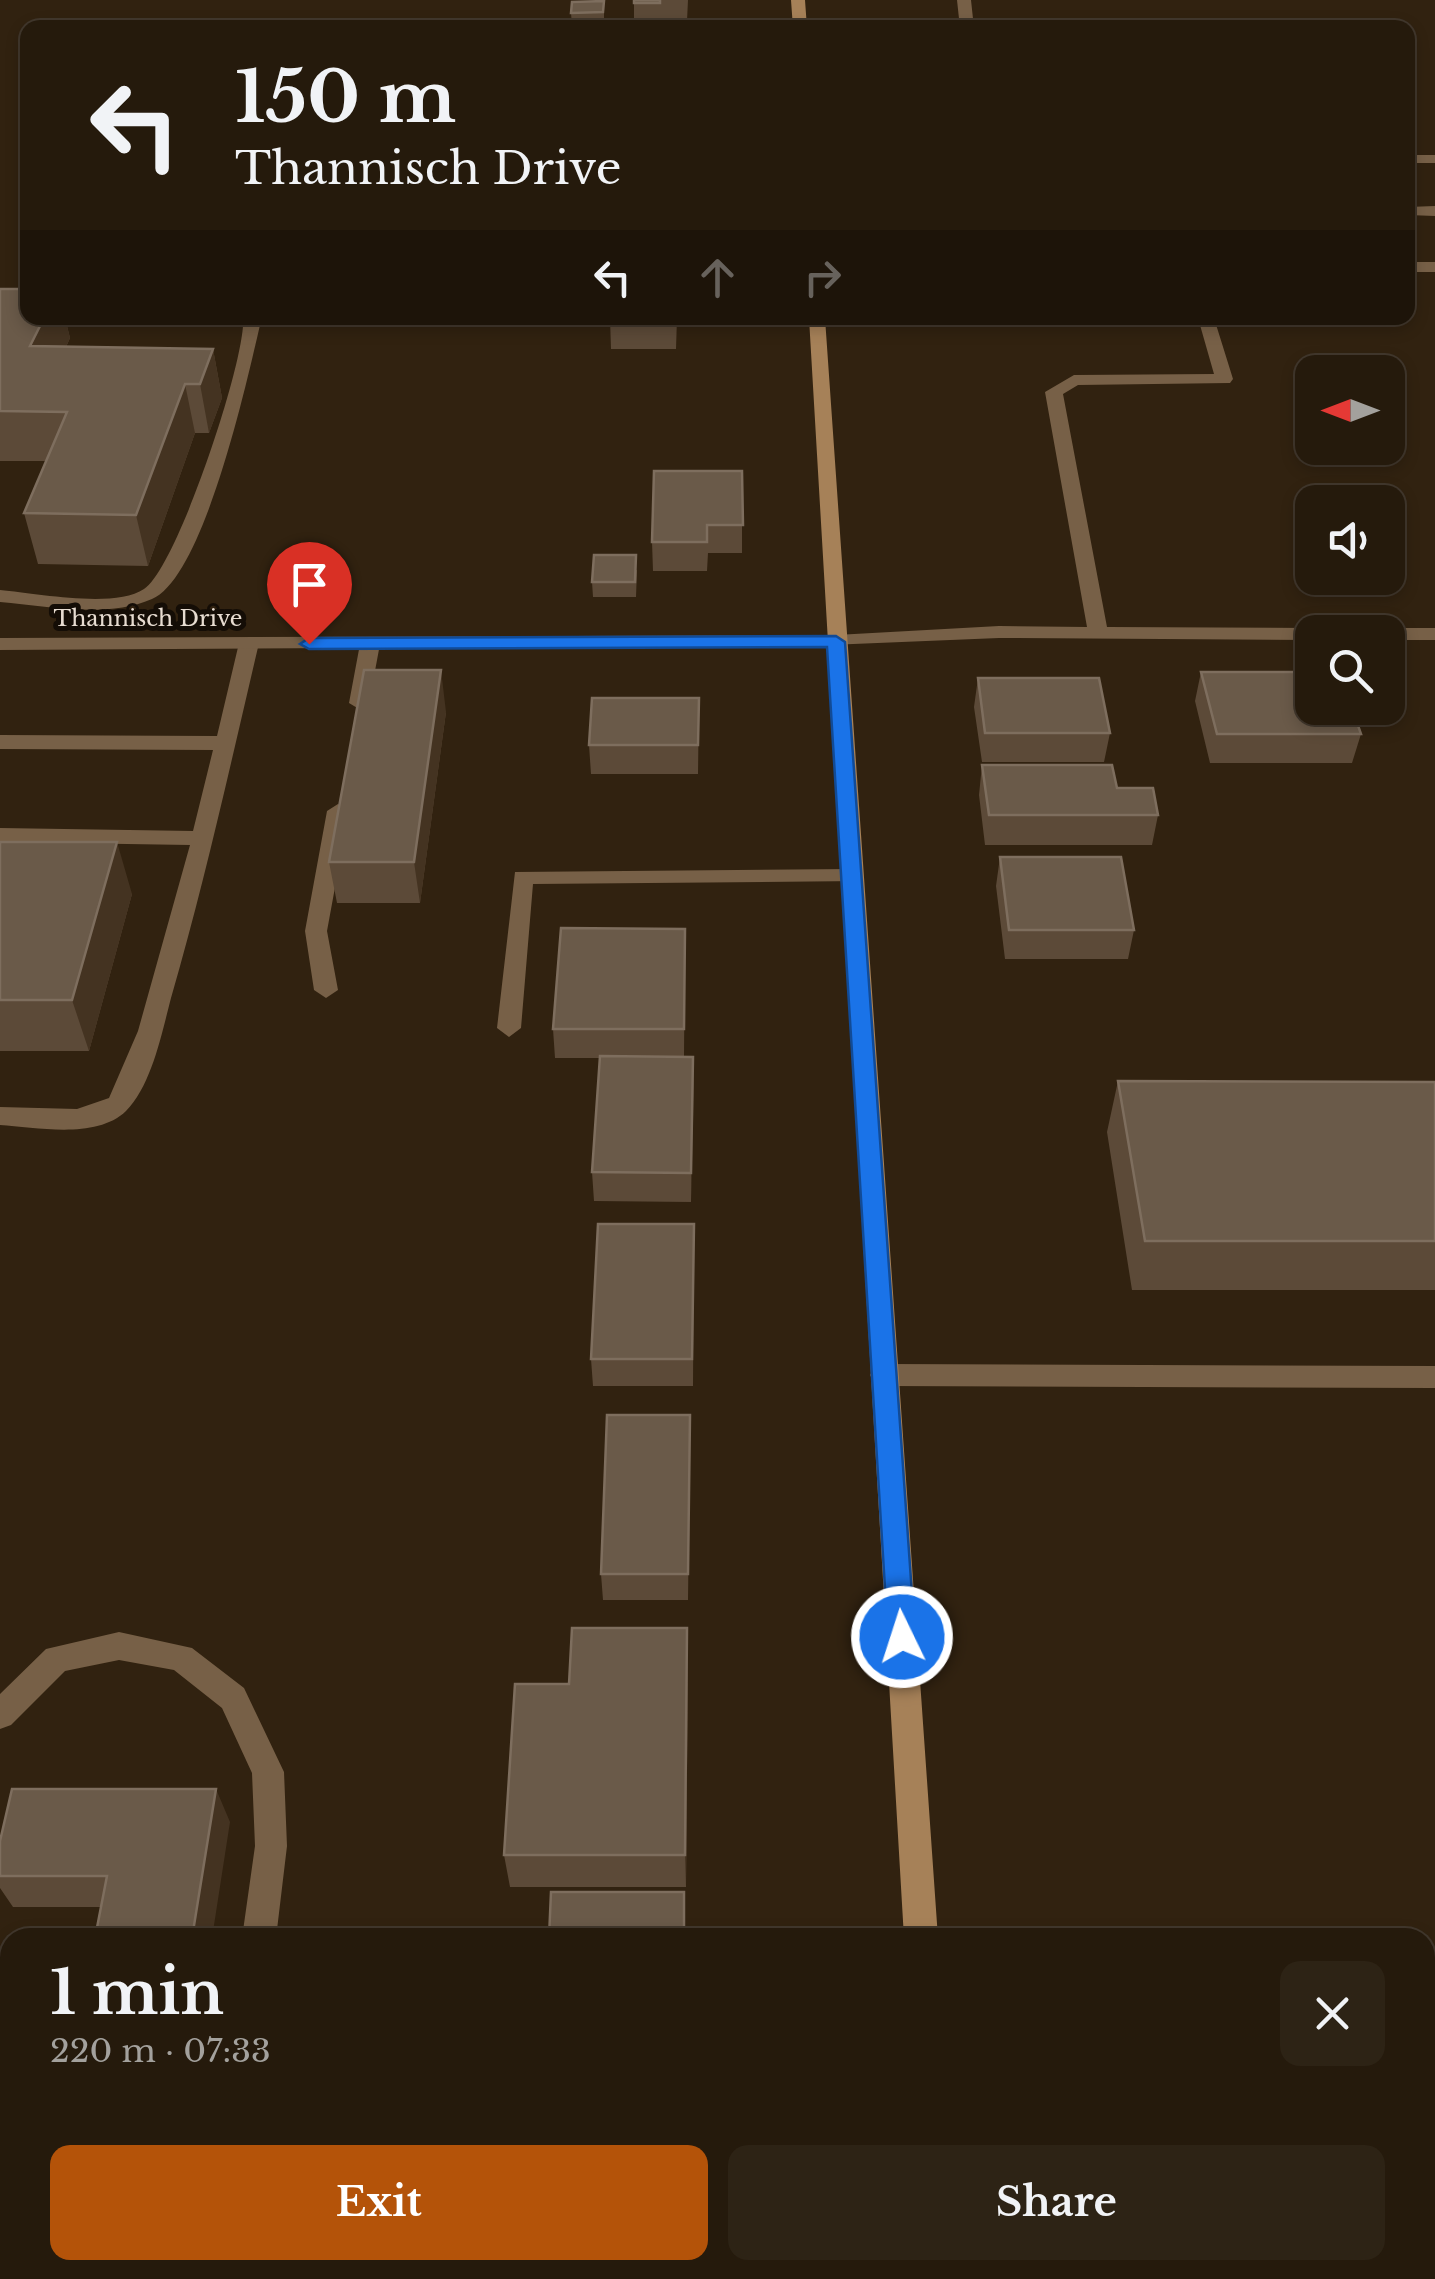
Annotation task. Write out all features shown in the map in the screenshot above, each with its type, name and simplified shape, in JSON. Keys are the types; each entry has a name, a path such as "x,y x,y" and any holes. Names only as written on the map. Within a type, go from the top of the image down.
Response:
{"main road":[{"path":"817,325 921,1928"}],"street":[{"path":"0,596 100,602 149,595 165,584 230,418 252,325"},
{"path":"1098,632 1054,392 1074,380 1224,379 1208,325"},
{"name":"Thannisch Drive","path":"0,644 836,642 999,632 1295,634"},
{"path":"1405,634 1435,634"},
{"path":"0,1116 95,1118 121,1103 134,1084 157,1008 249,643"},
{"path":"355,720 370,644"},
{"path":"0,742 224,742"},
{"path":"326,990 316,931 341,797"},
{"path":"0,836 200,838"},
{"path":"510,1028 523,877 852,876"},
{"path":"884,1374 1435,1376"},
{"path":"0,1715 57,1658 119,1646 181,1658 233,1698 268,1772 272,1846 260,1928"}],"building":[{"path":"660,0 660,3 634,3"},
{"path":"604,1 603,12 571,13 572,2"},
{"path":"0,289 20,289 20,325 40,325 30,346 213,349 200,384 185,384 136,515 24,513 67,412 0,411"},
{"path":"654,471 742,471 743,525 707,525 707,542 652,542"},
{"path":"594,555 636,555 635,582 592,582"},
{"path":"364,670 441,670 414,862 329,862"},
{"path":"1201,672 1295,672 1295,725 1358,725 1361,734 1217,734"},
{"path":"978,678 1099,678 1110,733 985,733"},
{"path":"592,698 699,698 698,745 589,745"},
{"path":"982,765 1112,765 1117,788 1153,788 1158,815 989,815"},
{"path":"0,842 117,842 72,1000 0,1000"},
{"path":"1000,857 1121,857 1134,930 1009,930"},
{"path":"561,928 685,929 684,1029 553,1029"},
{"path":"600,1056 693,1057 691,1173 592,1172"},
{"path":"1118,1081 1435,1082 1435,1241 1145,1241"},
{"path":"598,1224 694,1224 692,1359 591,1359"},
{"path":"607,1415 690,1415 688,1574 601,1574"},
{"path":"572,1628 687,1628 685,1855 504,1855 515,1684 569,1684"},
{"path":"12,1789 216,1789 194,1928 97,1928 107,1876 0,1876 0,1841"},
{"path":"551,1892 684,1892 684,1928 549,1928"}],"route":[{"path":"309,644 836,642 902,1637"}]}
